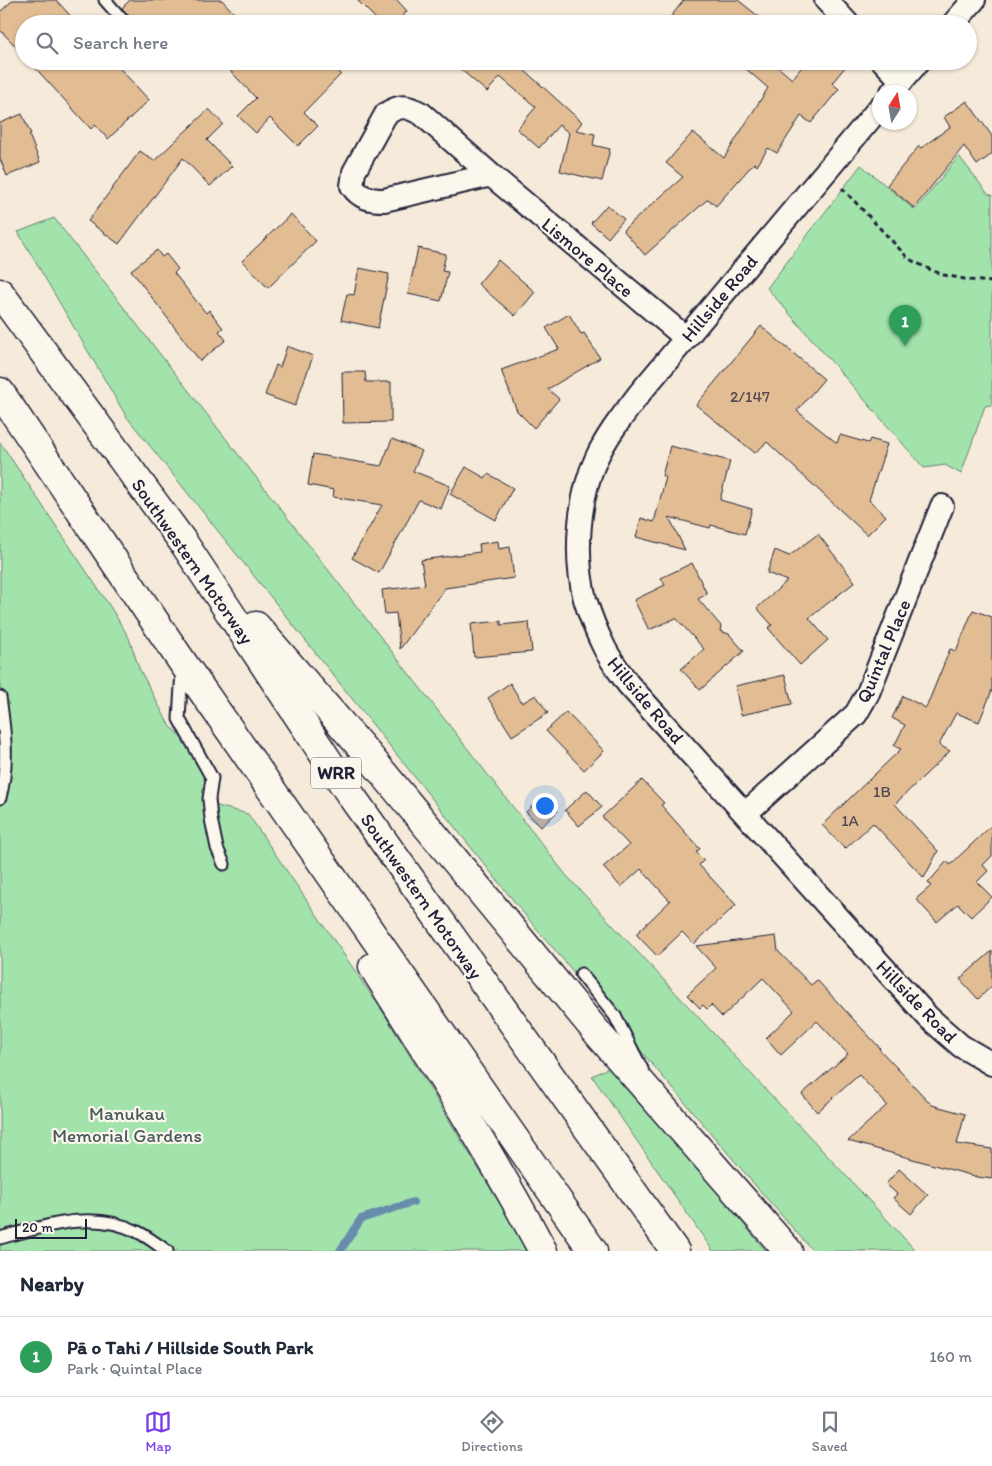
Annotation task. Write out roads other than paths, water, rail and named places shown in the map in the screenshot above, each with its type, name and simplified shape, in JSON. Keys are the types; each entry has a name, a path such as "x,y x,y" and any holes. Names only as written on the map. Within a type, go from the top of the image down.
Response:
{"highway":[{"name":"Southwestern Motorway","path":"0,293 183,542 352,797 675,1251"},
{"path":"0,392 183,663 593,1251"},
{"path":"183,542 369,756 600,1036 788,1251"},
{"path":"183,663 432,1061 519,1206 543,1251"}],"street":[{"path":"826,0 840,15"},
{"path":"961,15 974,0"},
{"path":"888,70 896,85"},
{"path":"899,85 912,70"},
{"name":"Lismore Place","path":"491,175 384,200 364,197 356,193 352,186 354,172 386,114 402,106 422,114 491,175 686,338"},
{"name":"Hillside Road","path":"872,116 639,394 611,431 597,458 588,483 582,509 581,572 585,598 592,619 606,651 628,684 928,1017 961,1046 992,1064"},
{"name":"Quintal Place","path":"746,813 856,714 868,693 942,506"}],"lane":[{"path":"105,0 118,15"},
{"path":"183,663 179,719 212,778 209,799 211,819 217,848 224,864"},
{"path":"0,697 6,752 5,779 0,798"},
{"path":"581,974 615,1016 660,1105"},
{"path":"0,1238 42,1226 94,1220 117,1223 139,1232 167,1251"}],"waterway":[{"path":"340,1251 361,1219 413,1202"}],"place":[{"name":"Pā o Tahi / Hillside South Park","path":"905,346"}],"park label":[{"name":"Manukau Memorial Gardens","path":"127,1124"}]}
